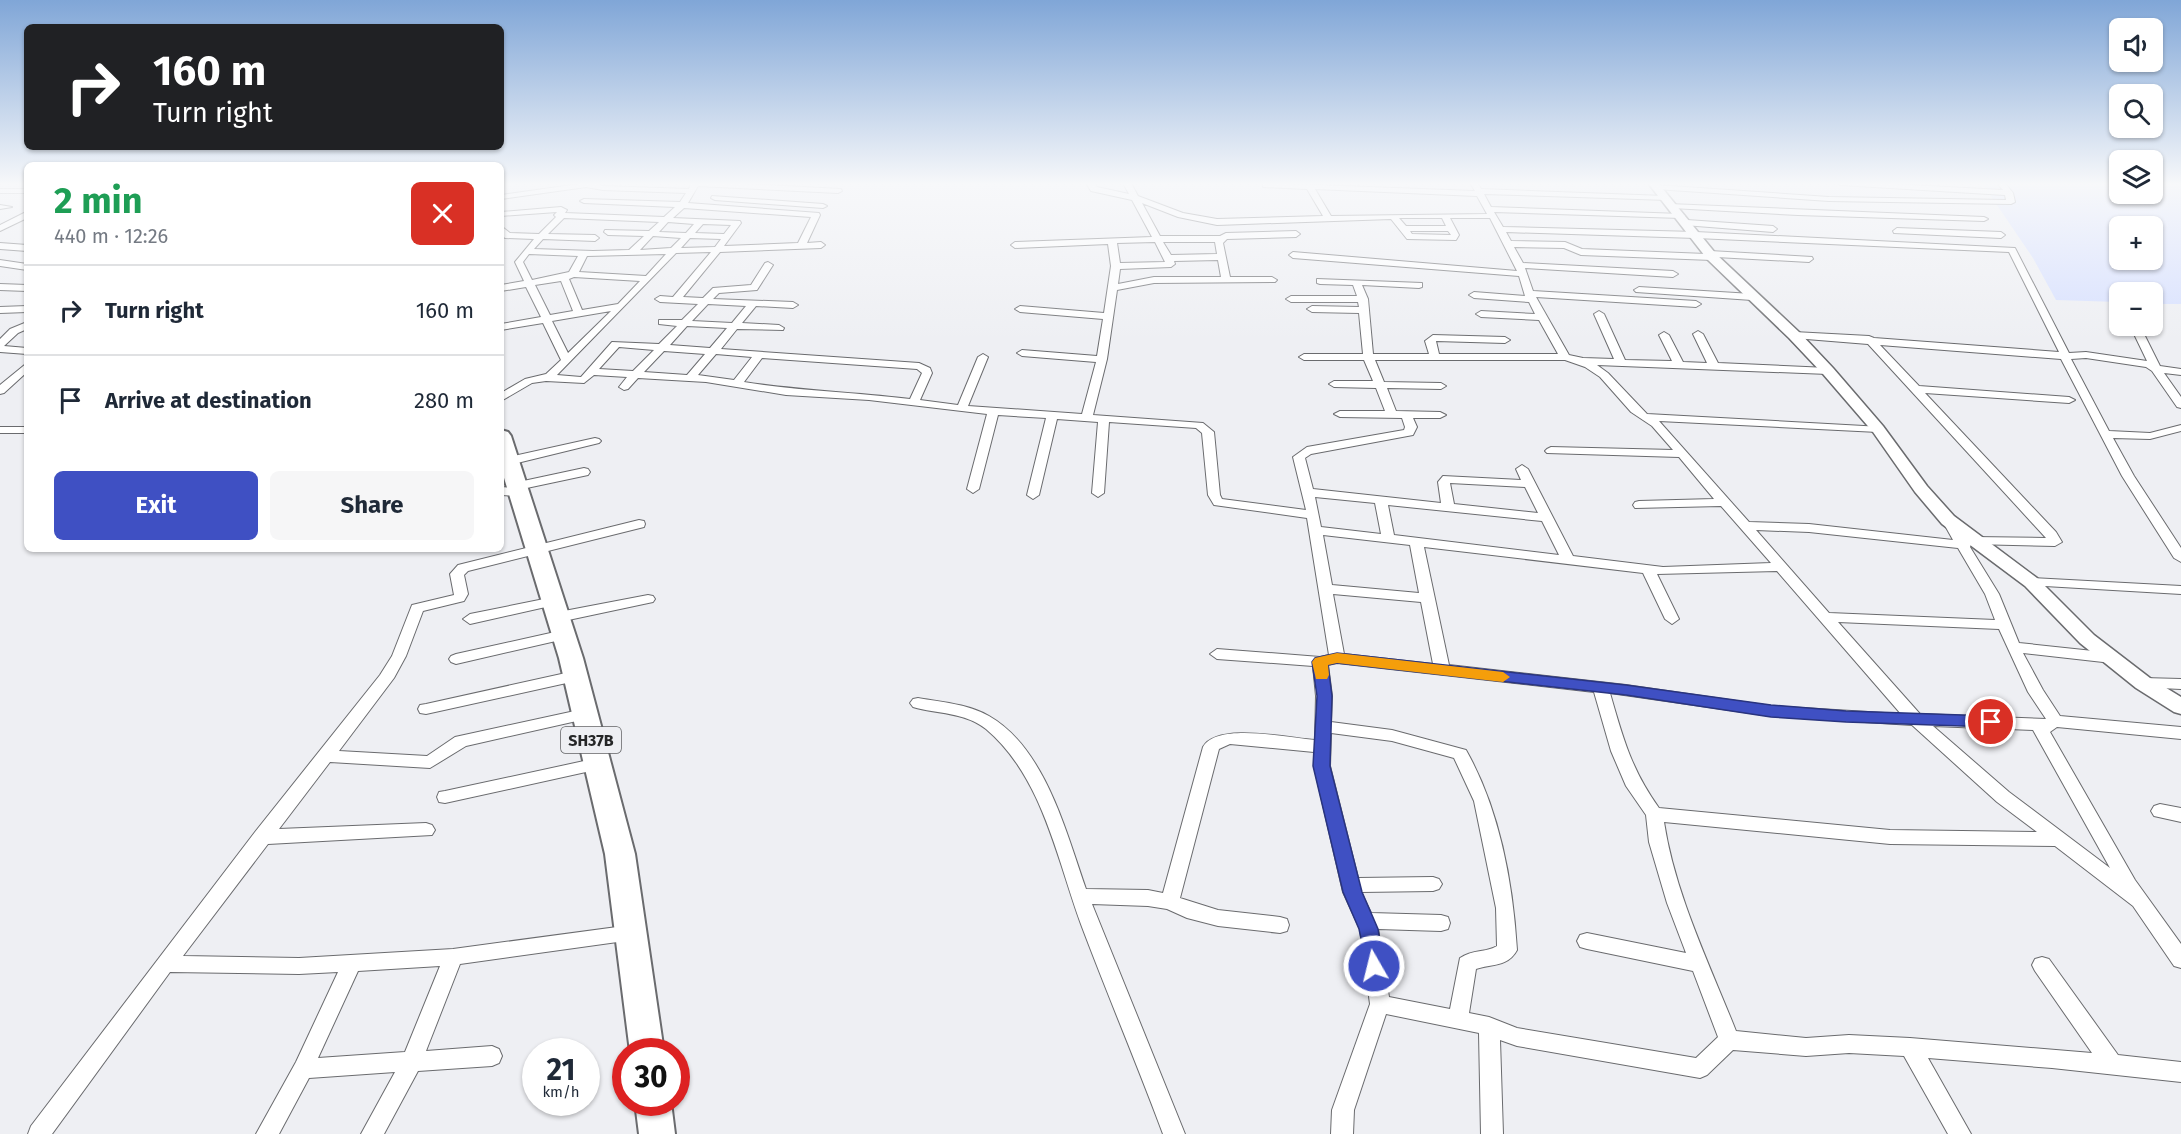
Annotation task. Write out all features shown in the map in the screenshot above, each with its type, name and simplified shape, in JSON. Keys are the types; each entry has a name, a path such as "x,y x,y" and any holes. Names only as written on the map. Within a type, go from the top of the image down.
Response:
{"main road":[{"name":"SH37B","path":"508,465 538,547 559,618 620,854 645,1038"},
{"path":"655,1116 657,1134"}],"street":[{"path":"508,236 595,238"},
{"path":"631,253 650,236"},
{"path":"548,377 648,279 688,236 726,237"},
{"path":"801,246 806,236"},
{"path":"1156,236 1169,262 1174,280"},
{"path":"1015,245 1256,236"},
{"path":"1410,236 1412,238 1451,238 1455,236"},
{"path":"1503,236 1521,269 1531,297 1565,357"},
{"path":"1696,236 1752,297 1794,335 1828,371 1878,429 1921,489 1969,543 2031,582 2087,639 2143,683 2181,707"},
{"path":"1851,236 1913,246 2012,250 2066,356 2066,361 2128,476 2181,558"},
{"path":"1902,236 1913,246"},
{"path":"542,237 519,262 566,360"},
{"path":"675,300 710,261 726,237"},
{"path":"1223,238 1219,242 1226,280"},
{"path":"1087,417 1102,359 1116,266 1112,241"},
{"path":"1508,243 1563,245 1578,252 1809,259"},
{"path":"669,255 717,249 821,245"},
{"path":"0,246 24,248"},
{"path":"527,251 669,255 710,261"},
{"path":"1609,253 1649,301"},
{"path":"568,276 584,254"},
{"path":"1293,255 1411,266 1673,274"},
{"path":"1116,266 1221,257"},
{"path":"0,263 24,267"},
{"path":"624,387 718,289 754,288 768,265"},
{"path":"1320,281 1415,284 1411,266"},
{"path":"504,288 568,276 648,279"},
{"path":"568,276 579,313"},
{"path":"1112,288 1147,281 1272,280"},
{"path":"1356,282 1364,305 1368,356 1392,414"},
{"path":"0,287 24,288"},
{"path":"1639,290 1752,297"},
{"path":"1474,295 1696,304"},
{"path":"660,299 793,305"},
{"path":"1291,299 1364,305"},
{"path":"690,378 754,303"},
{"path":"1312,309 1364,305"},
{"path":"504,326 620,306"},
{"path":"0,310 24,309"},
{"path":"1020,309 1108,316"},
{"path":"1481,314 1543,317"},
{"path":"1599,314 1622,362"},
{"path":"662,322 779,328"},
{"path":"0,328 24,324"},
{"path":"0,344 24,325"},
{"path":"1698,334 1714,366"},
{"path":"1664,335 1679,365"},
{"path":"1794,335 2066,356 2086,355 2136,361 2156,369 2181,372"},
{"path":"2140,336 2156,369 2175,389 2181,405"},
{"path":"1435,356 1430,341 1432,338 1505,340"},
{"path":"1745,526 1809,528 1969,543 2055,542 1869,339"},
{"path":"504,396 529,381 548,377 582,381 616,344 920,366 927,373 914,402"},
{"path":"0,349 24,351"},
{"path":"1022,352 1102,359"},
{"path":"738,383 759,355"},
{"path":"962,408 983,357"},
{"path":"1304,357 1565,357 1583,361 1828,371"},
{"path":"1583,361 1607,374 1634,409 1656,424 1722,502 1916,720 2002,797 2139,900 2173,938 2181,960"},
{"path":"0,391 24,369"},
{"path":"590,372 690,378 738,383 786,392 993,411 1191,424 1204,427 1208,432 1214,495 1218,502 1232,506 1313,515"},
{"path":"0,379 14,379"},
{"path":"1334,384 1441,386"},
{"path":"1916,389 2069,400"},
{"path":"973,489 993,411"},
{"path":"1340,414 1440,415"},
{"path":"1033,495 1052,415"},
{"path":"1342,1134 1343,1110 1380,1004 1369,929 1351,885 1322,766 1324,696 1329,660 1325,589 1316,530 1299,457 1303,452 1405,434 1412,429 1406,415"},
{"path":"1646,417 1878,429"},
{"path":"1098,493 1104,418"},
{"path":"2105,434 2150,436 2181,428"},
{"path":"0,430 24,430"},
{"path":"508,465 594,441"},
{"path":"1551,452 1682,454"},
{"path":"508,465 584,471"},
{"path":"1522,469 1568,559"},
{"path":"1448,506 1444,482 1447,479 1530,484"},
{"path":"1307,492 1547,518"},
{"path":"1381,500 1388,538"},
{"path":"1639,505 1722,502"},
{"path":"39,1134 261,837 386,678 399,656 416,610 459,598 461,594 457,574 463,568 538,547 639,524"},
{"path":"1316,530 1648,570 1780,567"},
{"path":"1416,542 1442,670"},
{"path":"1969,543 2013,647 2052,723"},
{"path":"1648,570 1672,619"},
{"path":"2031,582 2181,590"},
{"path":"1325,589 1427,598"},
{"path":"456,659 559,618 648,599"},
{"path":"1825,617 2003,625"},
{"path":"470,619 559,618"},
{"path":"2013,647 2112,658"},
{"path":"1217,654 1329,660 1442,670 1600,687 1771,711 1916,720 2052,723 2181,733"},
{"path":"426,709 575,676"},
{"path":"2143,683 2181,684"},
{"path":"1600,687 1619,751 1634,786 1654,814 1658,842 1698,964 1728,1040"},
{"path":"918,704 975,715 990,724 1013,746 1029,766 1045,795 1079,896 1174,1134"},
{"path":"325,756 430,762 461,741 584,714"},
{"path":"2052,723 2041,730 2139,900"},
{"path":"1322,727 1347,728 1404,737 1460,754 1474,782 1482,801 1505,908 1508,950 1494,958 1475,959 1467,964 1458,1020"},
{"path":"1170,903 1211,747 1215,742 1230,738 1322,747"},
{"path":"445,796 598,764"},
{"path":"2160,811 2181,815"},
{"path":"1654,814 1890,837 2058,839"},
{"path":"261,837 426,830"},
{"path":"1351,885 1433,884"},
{"path":"1079,896 1139,897 1170,903 1218,918 1280,925"},
{"path":"1365,921 1441,923"},
{"path":"165,964 299,966 453,957 632,933"},
{"path":"1587,941 1698,964"},
{"path":"372,1134 412,1060 453,957"},
{"path":"267,1134 303,1069 352,963"},
{"path":"2042,965 2112,1064"},
{"path":"1380,1004 1489,1026 1517,1037 1700,1068 1728,1040"},
{"path":"1489,1026 1492,1134"},
{"path":"1728,1040 1806,1047 1849,1044 1910,1047 2181,1072"},
{"path":"1910,1047 1960,1134"},
{"path":"303,1069 492,1056"}],"shaded area":[{"path":"2018,236 2109,236 2109,270 2163,270 2163,236 2181,236 2181,304 2163,304 2163,282 2109,282 2109,302 2056,300"}],"slow traffic":[{"path":"1322,675 1320,662 1337,658 1503,677"}],"route":[{"path":"1374,966 1369,929 1352,892 1322,766 1324,696 1320,662 1337,658 1626,690 1771,711 1846,717 1991,722"}]}
